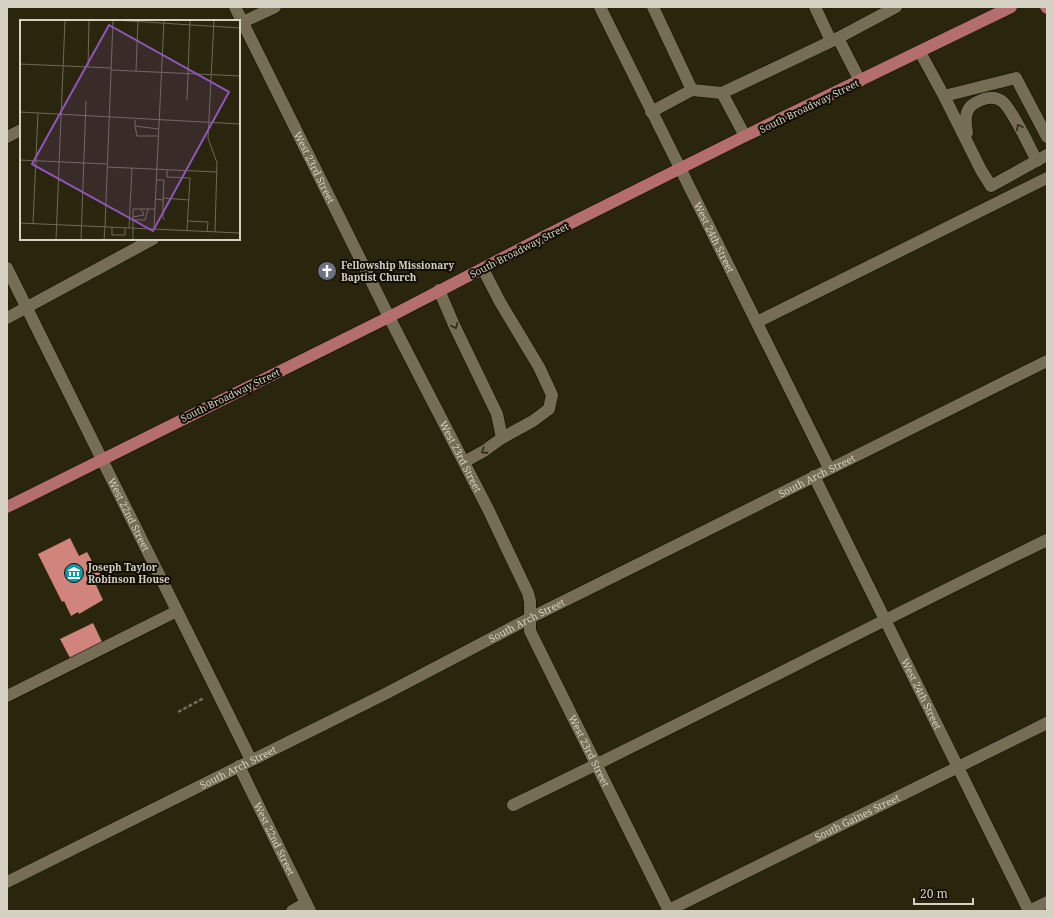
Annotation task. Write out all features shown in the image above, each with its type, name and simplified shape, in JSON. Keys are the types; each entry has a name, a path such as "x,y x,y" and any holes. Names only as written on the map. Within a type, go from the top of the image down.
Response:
{"main road":[{"name":"South Broadway Street","path":"7,507 388,317 547,235 680,170 745,136 1012,7"}],"street":[{"name":"West 23rd Street","path":"235,7 240,20"},
{"path":"241,23 275,7"},
{"name":"West 24th Street","path":"600,7 829,468"},
{"path":"653,7 692,90"},
{"path":"815,7 860,81"},
{"path":"651,112 692,90 722,93 835,39 896,7"},
{"name":"West 23rd Street","path":"241,23 388,317 464,462 528,593 530,601 530,631 668,911"},
{"path":"920,52 981,170 1000,202"},
{"path":"944,96 1016,78 1047,137"},
{"path":"722,93 745,136"},
{"path":"981,170 980,160 967,134 965,118 972,104 983,98 991,97 1003,102 1042,158 991,186"},
{"path":"7,137 20,130"},
{"path":"757,322 1047,178"},
{"path":"7,318 151,240"},
{"name":"West 22nd Street","path":"7,268 251,760"},
{"path":"464,462 484,451 502,438 533,421 549,409 552,394 539,367 500,302 483,269"},
{"path":"439,290 454,325 497,414 502,438"},
{"name":"South Arch Street","path":"7,882 385,694 530,618 829,468 1047,361"},
{"name":"West 24th Street","path":"814,476 1029,911"},
{"path":"513,805 597,765 884,619 1047,540"},
{"path":"7,696 177,611"},
{"name":"South Gaines Street","path":"668,911 1047,723"},
{"name":"West 22nd Street","path":"239,766 308,907"},
{"path":"1029,911 1047,902"},
{"path":"292,911 308,907"}],"path":[{"path":"178,712 205,698"}],"building":[{"name":"Joseph Taylor Robinson House","path":"70,538 79,556 87,552 95,567 97,566 102,578 99,580 101,583 96,585 103,600 79,614 78,612 71,616 64,601 62,602 38,554"},
{"path":"93,623 102,642 70,658 60,639"}],"place":[{"name":"Fellowship Missionary Baptist Church","path":"327,271"},
{"name":"Joseph Taylor Robinson House","path":"74,573"}]}
